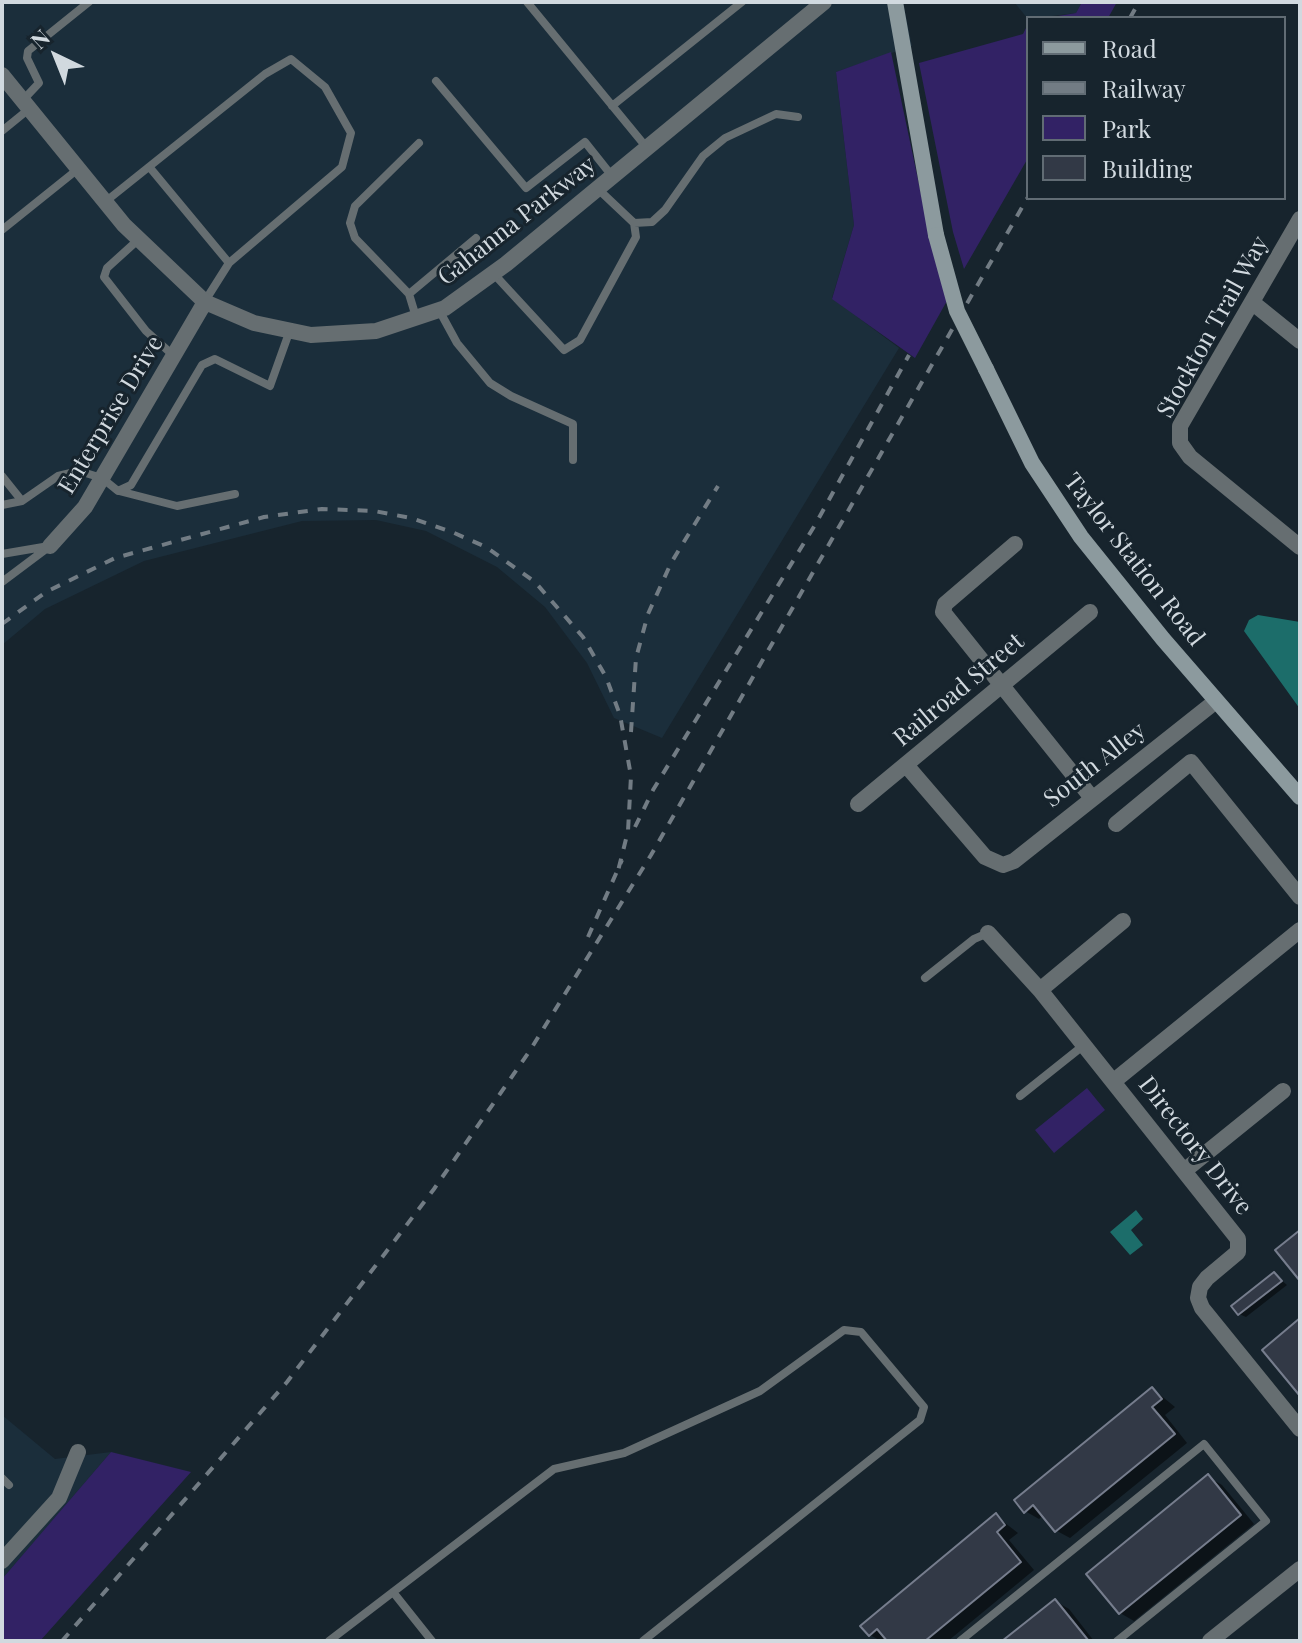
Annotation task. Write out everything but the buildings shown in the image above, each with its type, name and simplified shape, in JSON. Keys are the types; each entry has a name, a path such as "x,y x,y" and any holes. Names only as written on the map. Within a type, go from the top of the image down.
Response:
{"main road":[{"name":"Taylor Station Road","path":"895,2 936,235 952,296 1007,418 1057,505 1118,585 1300,797"}],"street":[{"name":"Gahanna Parkway","path":"2,75 105,202 205,302 254,323 311,335 376,331 439,310 493,273 647,148 816,4"},
{"name":"Stockton Trail Way","path":"1300,219 1180,426 1180,443 1190,457 1300,547"},
{"name":"Enterprise Drive","path":"50,546 85,507 205,302"},
{"path":"1253,303 1300,341"},
{"path":"1015,544 945,604 943,612 1092,798"},
{"name":"Railroad Street","path":"858,804 1090,612"},
{"name":"South Alley","path":"906,765 985,857 1003,865 1014,861 1216,701"},
{"path":"1116,824 1191,762 1300,897"},
{"path":"1040,990 1123,921"},
{"path":"1114,1081 1300,930"},
{"name":"Directory Drive","path":"988,933 1040,990 1114,1081 1240,1245 1234,1257 1200,1287 1198,1298 1202,1308 1300,1429"},
{"path":"1184,1171 1283,1091"},
{"path":"2,1561 59,1498 78,1452"},
{"path":"1210,1641 1300,1569"}],"lane":[{"path":"2,131 26,105 39,83 28,51 89,2"},
{"path":"527,2 647,148"},
{"path":"612,106 742,2"},
{"path":"105,202 151,169 265,74 291,59 325,87 351,133 342,167 229,263 205,302"},
{"path":"436,81 526,188 585,142 612,176"},
{"path":"634,223 652,222 665,210 703,156 725,138 776,114 798,117"},
{"path":"416,318 409,294 355,238 350,223 355,206 419,143"},
{"path":"2,230 78,169"},
{"path":"151,169 229,263"},
{"path":"493,273 564,350 580,340 636,237 634,223 598,188"},
{"path":"409,294 476,238"},
{"path":"139,239 107,268 104,277 146,331 174,356"},
{"path":"439,310 457,343 490,383 573,424 573,460"},
{"path":"118,491 131,485 202,365 215,359 270,386 290,330"},
{"path":"2,505 22,501 58,476 79,471 102,478 118,491 177,506 235,494"},
{"path":"2,476 22,501"},
{"path":"2,554 50,546"},
{"path":"2,582 50,546"},
{"path":"925,978 974,939 988,933"},
{"path":"1020,1096 1084,1045"},
{"path":"329,1641 554,1469 624,1453 760,1391 844,1330 861,1332 924,1407 920,1420 643,1641"},
{"path":"960,1641 1204,1444 1266,1521 1117,1641"},
{"path":"393,1592 432,1641"}],"shaded area":[{"path":"2,2 903,2 912,46 836,72 854,225 832,298 899,348 662,738 614,718 587,663 545,607 497,567 426,531 376,520 302,521 144,561 45,609 2,645"},
{"path":"1014,2 1082,2 1076,13 1026,17"},
{"path":"1258,615 1300,622 1300,709 1244,631 1249,620"},
{"path":"1136,1210 1143,1219 1131,1230 1143,1245 1130,1255 1110,1232"},
{"path":"2,1415 55,1459 111,1452 2,1579"}],"green space":[{"path":"1082,2 1117,2 1109,16 1058,16 1076,13"},
{"path":"1026,28 1026,161 964,269 953,232 919,63 1023,34"},
{"path":"891,52 931,241 948,299 915,358 832,299 854,225 836,72"},
{"path":"1087,1088 1105,1110 1054,1153 1035,1130"},
{"path":"111,1452 191,1472 40,1641 2,1641 2,1579"}],"railway":[{"path":"1131,16 1139,2"},
{"path":"62,1641 287,1382 434,1189 529,1052 651,855 1026,200"},
{"path":"635,827 653,790 815,525 909,355"},
{"path":"631,732 636,658 648,614 671,563 718,486"},
{"path":"2,624 46,592 115,558 264,517 322,509 374,511 411,518 452,532 486,547 535,582 583,637 606,677 620,715 631,776 628,831 618,871"},
{"path":"588,937 622,860"}]}
